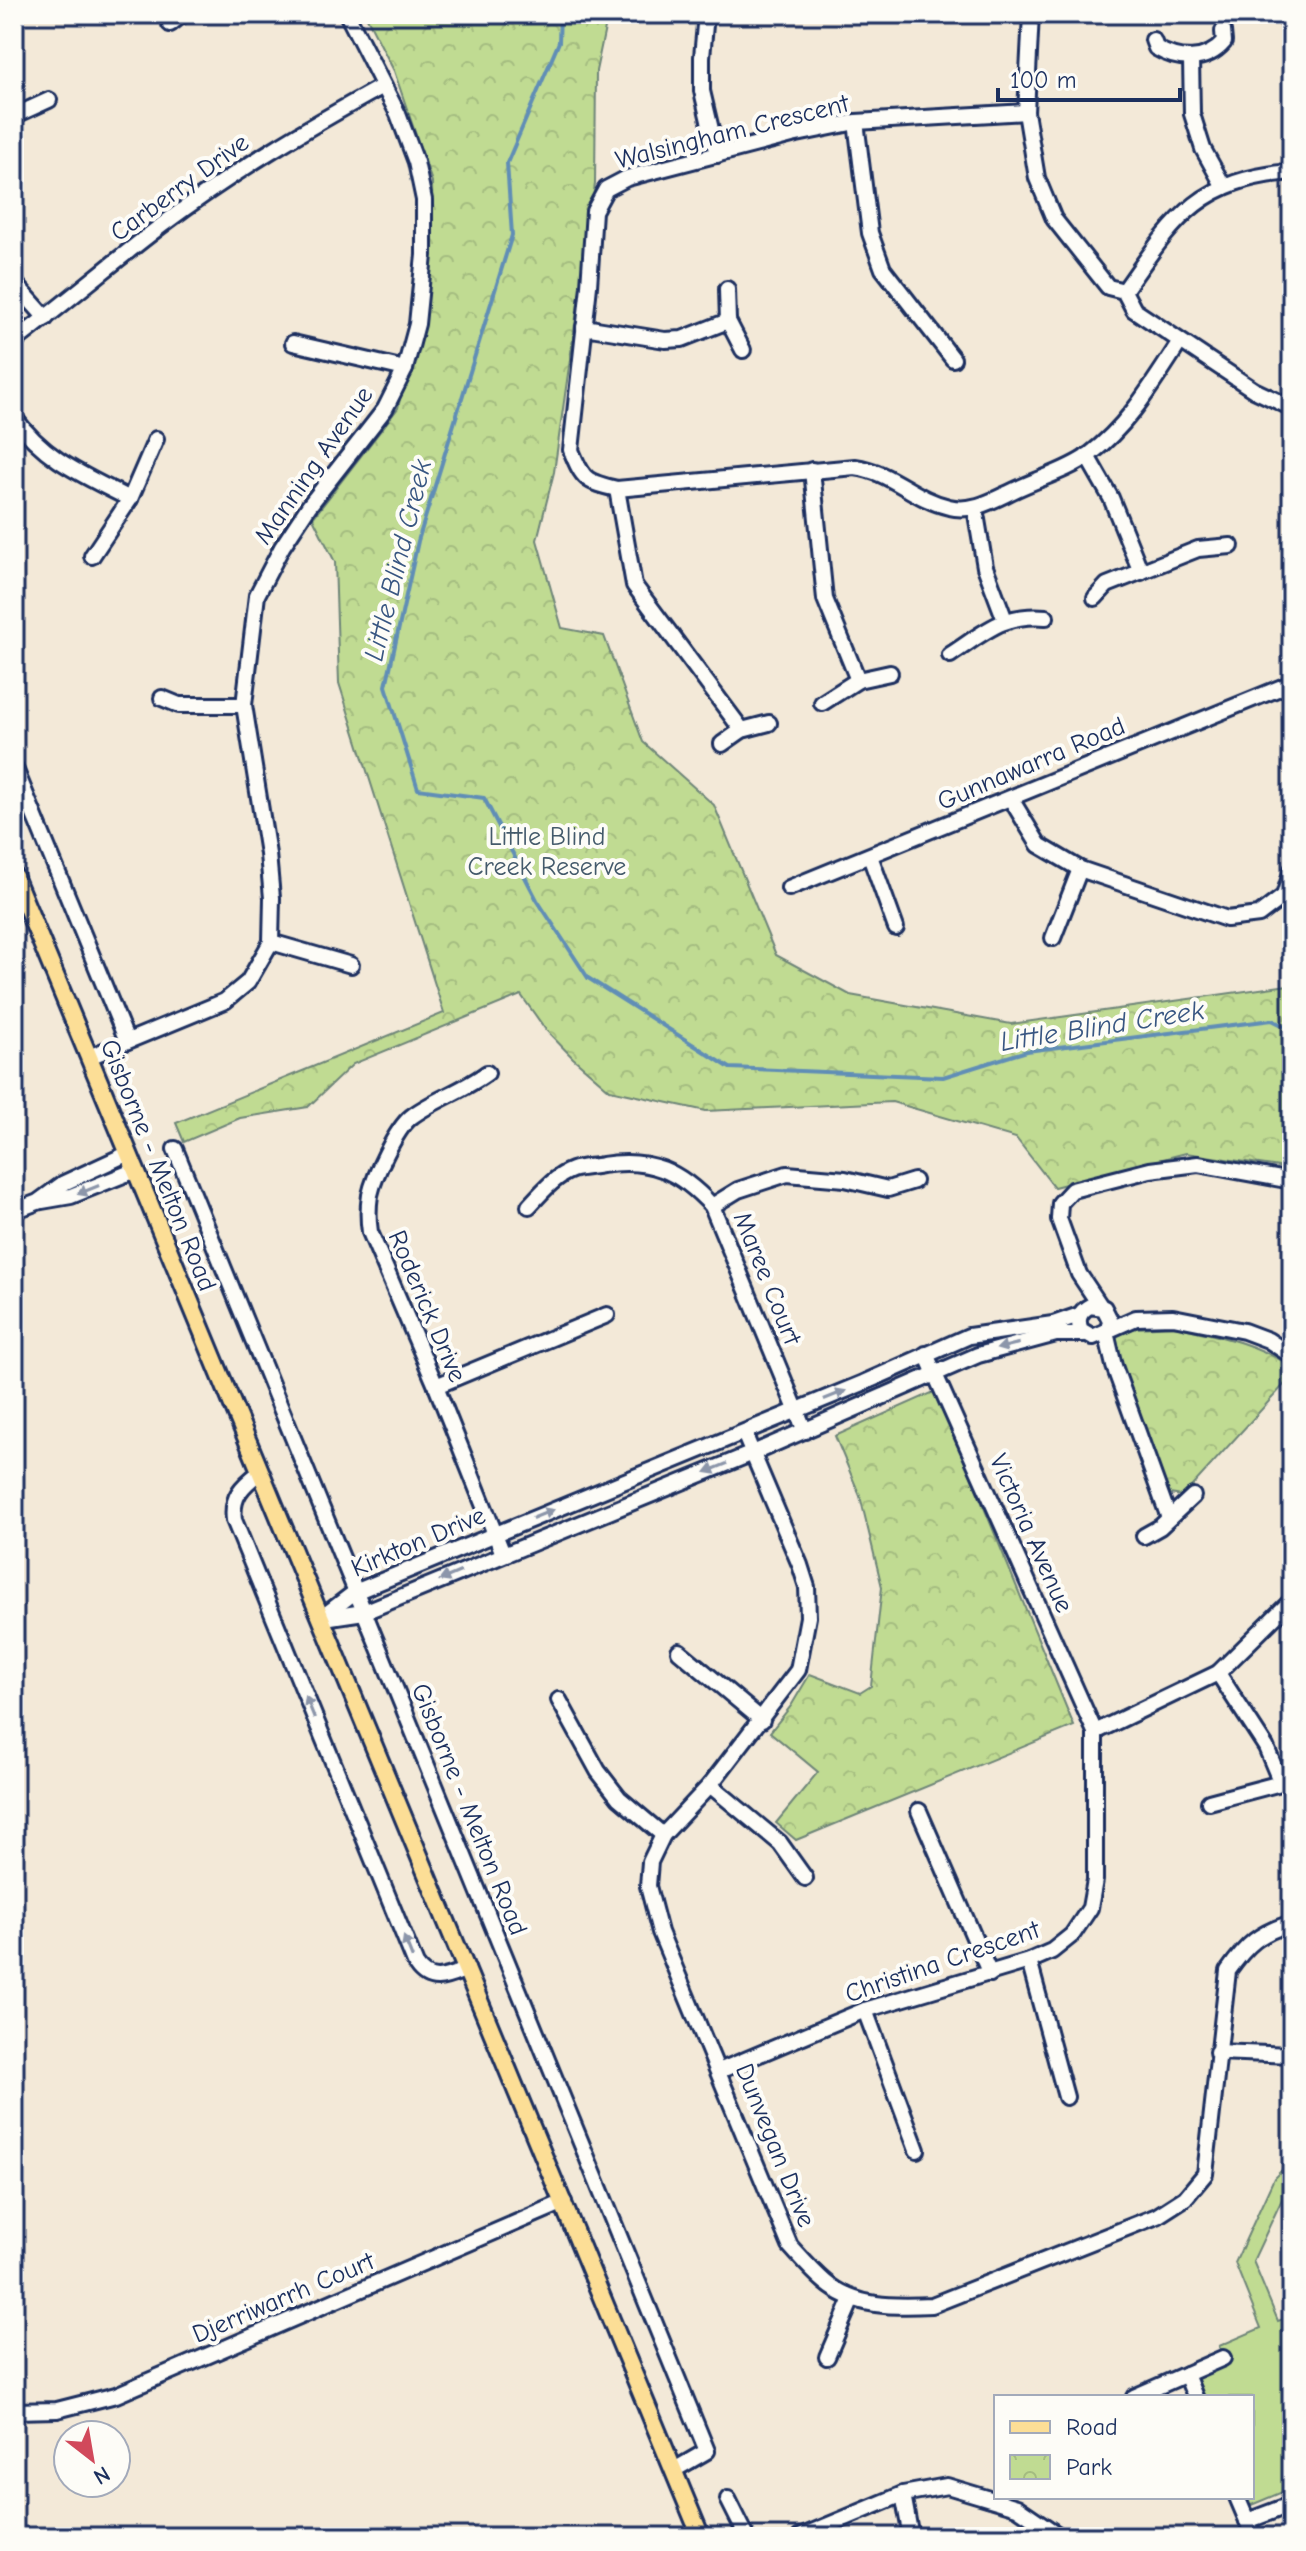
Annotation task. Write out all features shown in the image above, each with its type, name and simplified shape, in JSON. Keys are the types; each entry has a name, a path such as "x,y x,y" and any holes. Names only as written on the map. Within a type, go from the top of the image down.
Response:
{"main road":[{"name":"Gisborne - Melton Road","path":"14,876 701,2537"}],"street":[{"path":"170,24 183,14"},
{"name":"Manning Avenue","path":"89,1057 225,1001 248,982 271,942 272,898 268,854 244,705 257,595 282,547 309,506 385,409 405,369 417,324 424,255 424,200 416,162 398,114 347,14"},
{"path":"706,14 702,91 717,155"},
{"path":"1031,14 1026,112 1037,178 1054,219 1108,287 1124,291 1134,310 1254,390 1292,408"},
{"path":"1153,40 1156,48 1169,56 1191,59 1218,49 1224,42 1223,31"},
{"path":"1191,59 1192,114 1203,149 1224,187"},
{"name":"Carberry Drive","path":"14,342 161,226 220,184 278,145 383,86"},
{"path":"14,116 49,100"},
{"name":"Walsingham Crescent","path":"617,489 591,483 579,469 571,450 594,211 601,196 612,184 856,122 1026,112"},
{"path":"856,122 870,233 883,269 953,359"},
{"path":"1124,291 1178,218 1200,199 1224,187 1271,173 1292,172"},
{"path":"14,282 46,318"},
{"path":"727,289 728,321 743,350"},
{"path":"584,327 665,340 682,339 728,321"},
{"path":"742,730 634,585 617,489 855,467 874,470 898,481 922,498 950,508 975,508 1087,456 1128,420 1180,342"},
{"path":"293,343 405,369"},
{"path":"14,417 30,439 64,465 130,499"},
{"path":"92,556 130,499 156,439"},
{"path":"1087,456 1111,498 1141,572"},
{"path":"812,470 825,599 858,680"},
{"path":"975,508 985,567 1005,620"},
{"path":"1095,598 1107,585 1198,549 1231,546"},
{"path":"950,655 1005,620 1046,617"},
{"path":"822,703 858,680 890,673"},
{"name":"Gunnawarra Road","path":"789,888 1292,683"},
{"path":"162,698 179,705 244,705"},
{"path":"722,744 742,730 769,723"},
{"name":"Gisborne - Melton Road","path":"14,766 127,1041"},
{"path":"1011,799 1039,845 1080,869 1227,919 1259,915 1284,896 1292,870"},
{"path":"870,856 896,928"},
{"path":"1053,938 1080,869"},
{"path":"271,942 351,965"},
{"name":"Roderick Drive","path":"487,1073 468,1087 411,1117 400,1129 371,1191 367,1212 370,1232 503,1554"},
{"name":"Gisborne - Melton Road","path":"175,1149 707,2451 674,2470"},
{"path":"38,1202 64,1183 129,1153"},
{"name":"Maree Court","path":"529,1206 547,1187 570,1171 630,1161 663,1168 696,1188 712,1206 805,1431"},
{"path":"1169,1518 1114,1366 1107,1331 1110,1320 1079,1274 1058,1212 1060,1203 1072,1190 1150,1170 1198,1164 1292,1181"},
{"path":"14,1211 38,1202 71,1196 136,1170"},
{"path":"712,1206 738,1190 787,1174 845,1179 888,1189 914,1181"},
{"path":"1079,1274 1079,1325 1114,1366"},
{"path":"1080,1314 1090,1306 1136,1318 1173,1317 1224,1326 1268,1340 1292,1356"},
{"name":"Kirkton Drive","path":"321,1618 355,1592 744,1433 969,1336 1053,1324 1080,1314"},
{"path":"436,1386 607,1315"},
{"path":"1086,1335 1098,1337 1136,1318"},
{"name":"Kirkton Drive","path":"321,1618 364,1612 753,1453 978,1355 1056,1334 1086,1335"},
{"name":"Victoria Avenue","path":"926,1354 1095,1732"},
{"name":"Dunvegan Drive","path":"744,1433 774,1499 807,1587 808,1617 798,1670 710,1785 663,1835 650,1862 648,1886 660,1932 790,2246 826,2283 852,2299 895,2308 932,2305 1157,2216 1185,2198 1205,2174 1228,1971 1244,1948 1264,1933 1292,1923"},
{"path":"260,1472 235,1496 232,1506 234,1520 410,1951 422,1974 432,1979 467,1969"},
{"path":"1144,1536 1160,1527 1193,1496"},
{"path":"1095,1732 1218,1673 1292,1600"},
{"path":"679,1651 762,1720"},
{"path":"1209,1802 1286,1781 1218,1673"},
{"path":"559,1700 598,1771 619,1798 663,1835"},
{"name":"Christina Crescent","path":"719,2071 865,2010 1029,1961 1052,1951 1072,1935 1090,1908 1095,1880 1095,1732"},
{"path":"710,1785 780,1843 805,1878"},
{"path":"919,1811 990,1974"},
{"path":"1029,1961 1066,2097"},
{"path":"865,2010 917,2150"},
{"path":"1217,2052 1292,2055"},
{"name":"Djerriwarrh Court","path":"14,2411 57,2410 116,2395 564,2202"},
{"path":"827,2357 852,2299"},
{"path":"1139,2395 1223,2358"},
{"path":"1186,2374 1194,2395"},
{"path":"800,2537 903,2494 947,2486 994,2496"},
{"path":"903,2494 911,2537"},
{"path":"728,2499 747,2537"},
{"path":"1238,2499 1254,2537"},
{"path":"1019,2502 1061,2537"},
{"path":"1247,2521 1292,2504"}],"green space":[{"name":"Little Blind Creek Reserve","path":"365,14 608,14 596,71 595,184 554,472 537,540 562,628 604,636 643,742 714,805 776,955 850,995 1011,1024 1288,985 1292,988 1292,1169 1186,1153 1054,1187 1016,1138 892,1102 706,1111 610,1090 546,1030 521,995 353,1064 308,1107 240,1118 184,1142 176,1123 444,1013 339,683 335,562 313,518 398,408 433,248 432,182 394,71"},
{"path":"1175,1326 1250,1346 1292,1367 1292,1376 1183,1496 1169,1494 1121,1362 1116,1334 1136,1328"},
{"path":"936,1391 1074,1726 796,1840 776,1823 818,1772 770,1732 791,1706 810,1674 860,1693 871,1686 882,1587 860,1496 835,1436"},
{"path":"1288,2164 1292,2178 1253,2261 1278,2321 1292,2316 1292,2488 1249,2506 1246,2499 1254,2499 1254,2395 1204,2395 1196,2376 1225,2365 1219,2346 1261,2328 1235,2263 1274,2178"}],"waterway":[{"name":"Little Blind Creek","path":"560,14 559,42 507,163 512,235 418,541 386,686 418,789 484,798 537,900 588,978 730,1068 943,1077 1027,1051 1272,1020 1292,1030"}]}
